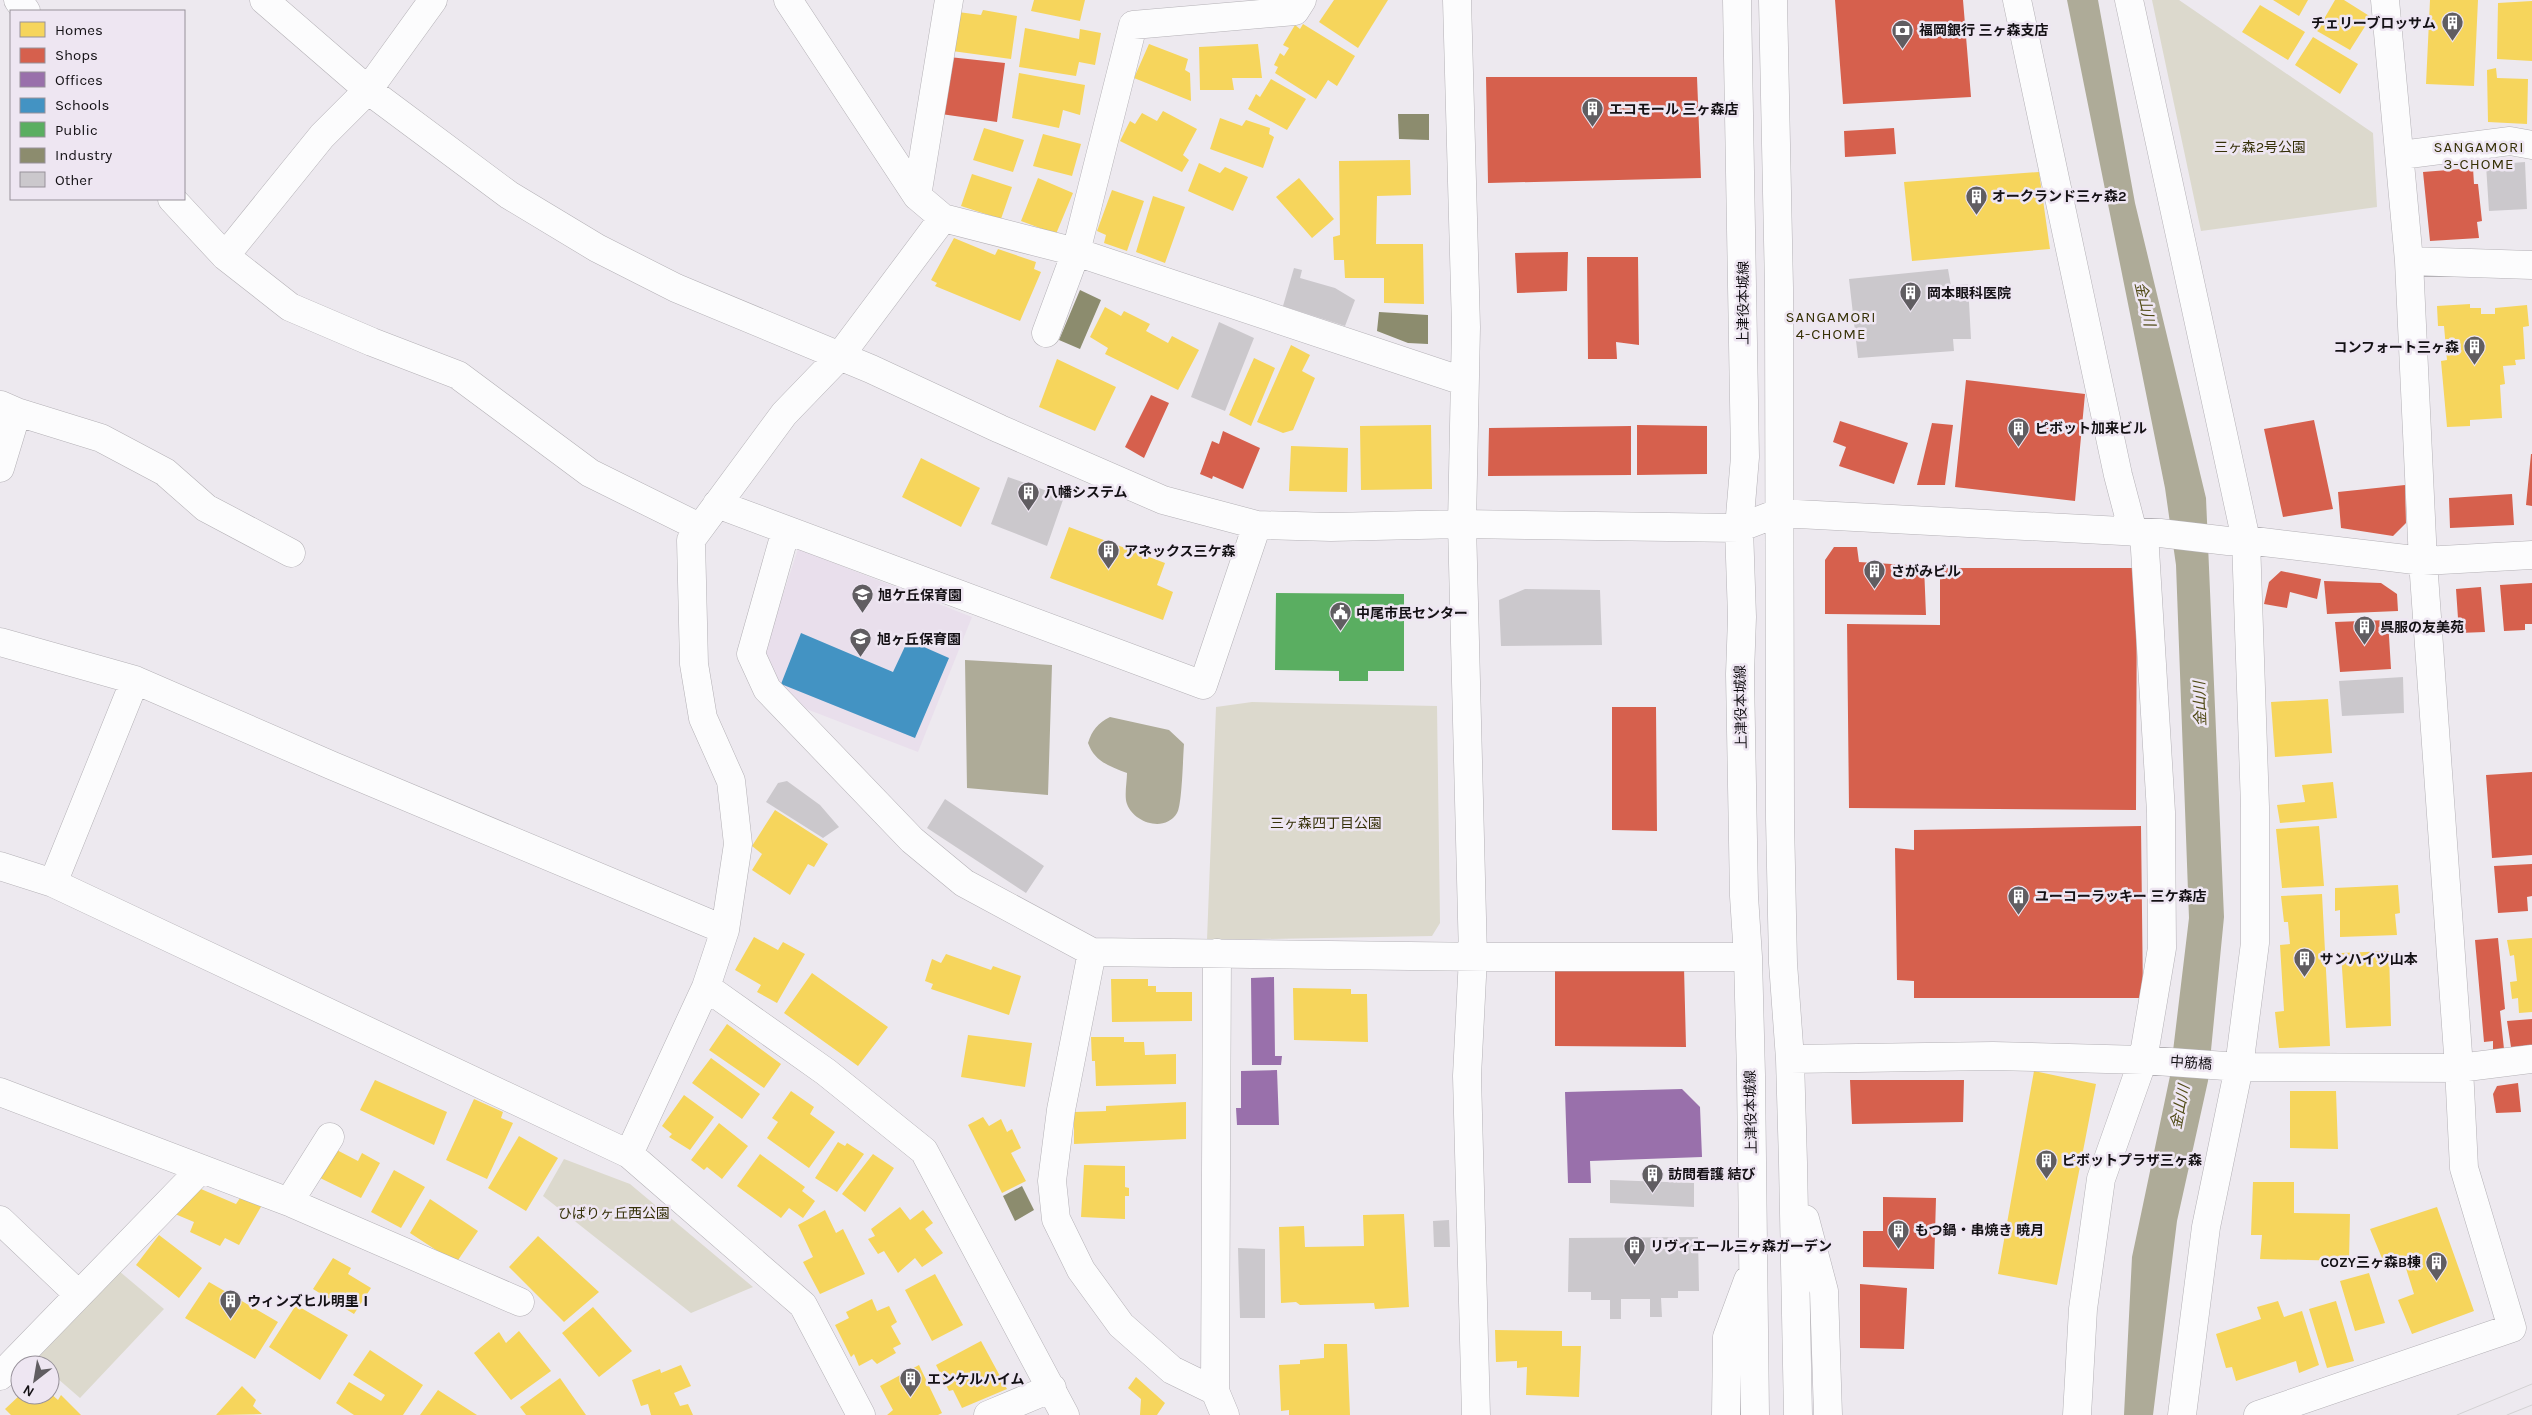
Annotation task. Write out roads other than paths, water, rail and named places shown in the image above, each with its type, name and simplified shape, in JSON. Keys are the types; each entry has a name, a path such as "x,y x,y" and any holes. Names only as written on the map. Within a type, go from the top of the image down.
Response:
{"street":[{"path":"264,0 368,90 509,195 597,248 676,288 871,369 1000,430 1163,500 1257,525 1331,527 1462,524 1739,528 1778,513 2146,533 2237,540 2423,560 2532,555"},
{"path":"225,256 322,136 368,90 434,0"},
{"path":"788,0 918,196 943,218 1076,252 1463,381"},
{"path":"918,196 949,0"},
{"path":"1046,333 1076,252 1133,25 1294,11 1302,0"},
{"path":"1457,0 1466,318 1463,381 1462,524 1473,957 1467,1076 1476,1415"},
{"name":"上津役本城線","path":"1737,0 1744,284 1743,405 1745,457 1739,528 1744,896 1748,957 1755,1415"},
{"path":"1773,0 1778,288 1778,513 1783,963 1790,1059 1794,1177 1798,1415"},
{"path":"2017,0 2118,475 2146,533 2160,812 2162,948 2143,1060 2101,1179 2083,1309 2077,1415"},
{"path":"2129,0 2237,540 2254,807 2255,943 2239,1067 2206,1227 2182,1415"},
{"path":"2258,1415 2512,1328 2464,1168 2460,1068 2423,560 2409,262 2401,155 2385,0"},
{"path":"2401,155 2510,141 2532,145"},
{"path":"173,200 225,256 290,307 372,342 458,375 590,473 699,528"},
{"path":"629,1154 706,987 725,930 738,844 730,781 704,718 694,664 690,584 691,540 784,414 840,357 943,218"},
{"path":"2409,262 2532,265"},
{"path":"0,468 9,409 101,438 165,472 206,508 292,553"},
{"path":"717,504 1203,685 1257,525"},
{"path":"786,530 751,654 767,689 912,840 964,883 1092,952 1473,957 1748,957"},
{"path":"0,642 135,680 333,766 725,930"},
{"path":"53,883 135,680"},
{"path":"0,866 53,883 629,1154 803,1305 861,1415"},
{"path":"1092,952 1061,1110 1052,1181 1056,1219 1081,1270 1121,1325 1172,1370 1220,1403"},
{"path":"1217,953 1220,1403"},
{"path":"706,987 826,1072 924,1150 1065,1415"},
{"name":"中筋橋","path":"1790,1059 1864,1056 1993,1056 2143,1060 2239,1067 2460,1068 2532,1059"},
{"path":"0,1092 289,1202 520,1302"},
{"path":"289,1202 330,1137"},
{"path":"0,1376 201,1170"},
{"path":"1794,1177 1824,1290 1828,1415"},
{"path":"0,1220 78,1294"},
{"path":"1726,1415 1727,1337 1753,1266"},
{"path":"988,1415 1052,1388"}],"water":[{"name":"金山川","path":"2067,0 2098,0 2135,203 2206,498 2224,917 2208,1081 2177,1221 2153,1415 2124,1415 2132,1257 2170,1076 2189,918 2176,565 2165,488"},
{"path":"965,660 1052,665 1048,795 967,788"},
{"path":"1110,717 1169,730 1184,744 1179,809 1172,819 1165,823 1150,823 1136,816 1131,811 1126,801 1127,773 1103,762 1091,749 1088,743 1091,734 1099,724"}],"tram line":[{"path":"2457,1415 2532,1384"},
{"path":"2507,1415 2532,1405"}],"place":[{"name":"チェリーブロッサム","path":"2452,42"},
{"name":"福岡銀行 三ヶ森支店","path":"1903,49"},
{"name":"エコモール 三ヶ森店","path":"1593,128"},
{"name":"オークランド三ヶ森2","path":"1976,215"},
{"name":"岡本眼科医院","path":"1911,312"},
{"name":"コンフォート三ヶ森","path":"2475,366"},
{"name":"ピボット加来ビル","path":"2019,447"},
{"name":"八幡システム","path":"1028,511"},
{"name":"アネックス三ケ森","path":"1108,570"},
{"name":"さがみビル","path":"1875,590"},
{"name":"旭ケ丘保育園","path":"862,614"},
{"name":"中尾市民センター","path":"1340,632"},
{"name":"呉服の友美苑","path":"2364,646"},
{"name":"旭ヶ丘保育園","path":"861,658"},
{"name":"ユーコーラッキー 三ケ森店","path":"2019,915"},
{"name":"サンハイツ山本","path":"2304,978"},
{"name":"ピボットプラザ三ヶ森","path":"2046,1179"},
{"name":"訪問看護 結び","path":"1652,1193"},
{"name":"もつ鍋・串焼き 暁月","path":"1899,1249"},
{"name":"リヴィエール三ヶ森ガーデン","path":"1634,1265"},
{"name":"COZY三ヶ森B棟","path":"2437,1281"},
{"name":"ウィンズヒル明里Ⅰ","path":"231,1320"},
{"name":"エンケルハイム","path":"911,1398"}],"district":[{"name":"SANGAMORI 3-CHOME","path":"2479,156"},
{"name":"SANGAMORI 4-CHOME","path":"1831,326"}],"park label":[{"name":"三ヶ森2号公園","path":"2260,147"},
{"name":"三ヶ森四丁目公園","path":"1326,823"},
{"name":"ひばりヶ丘西公園","path":"614,1213"}]}
